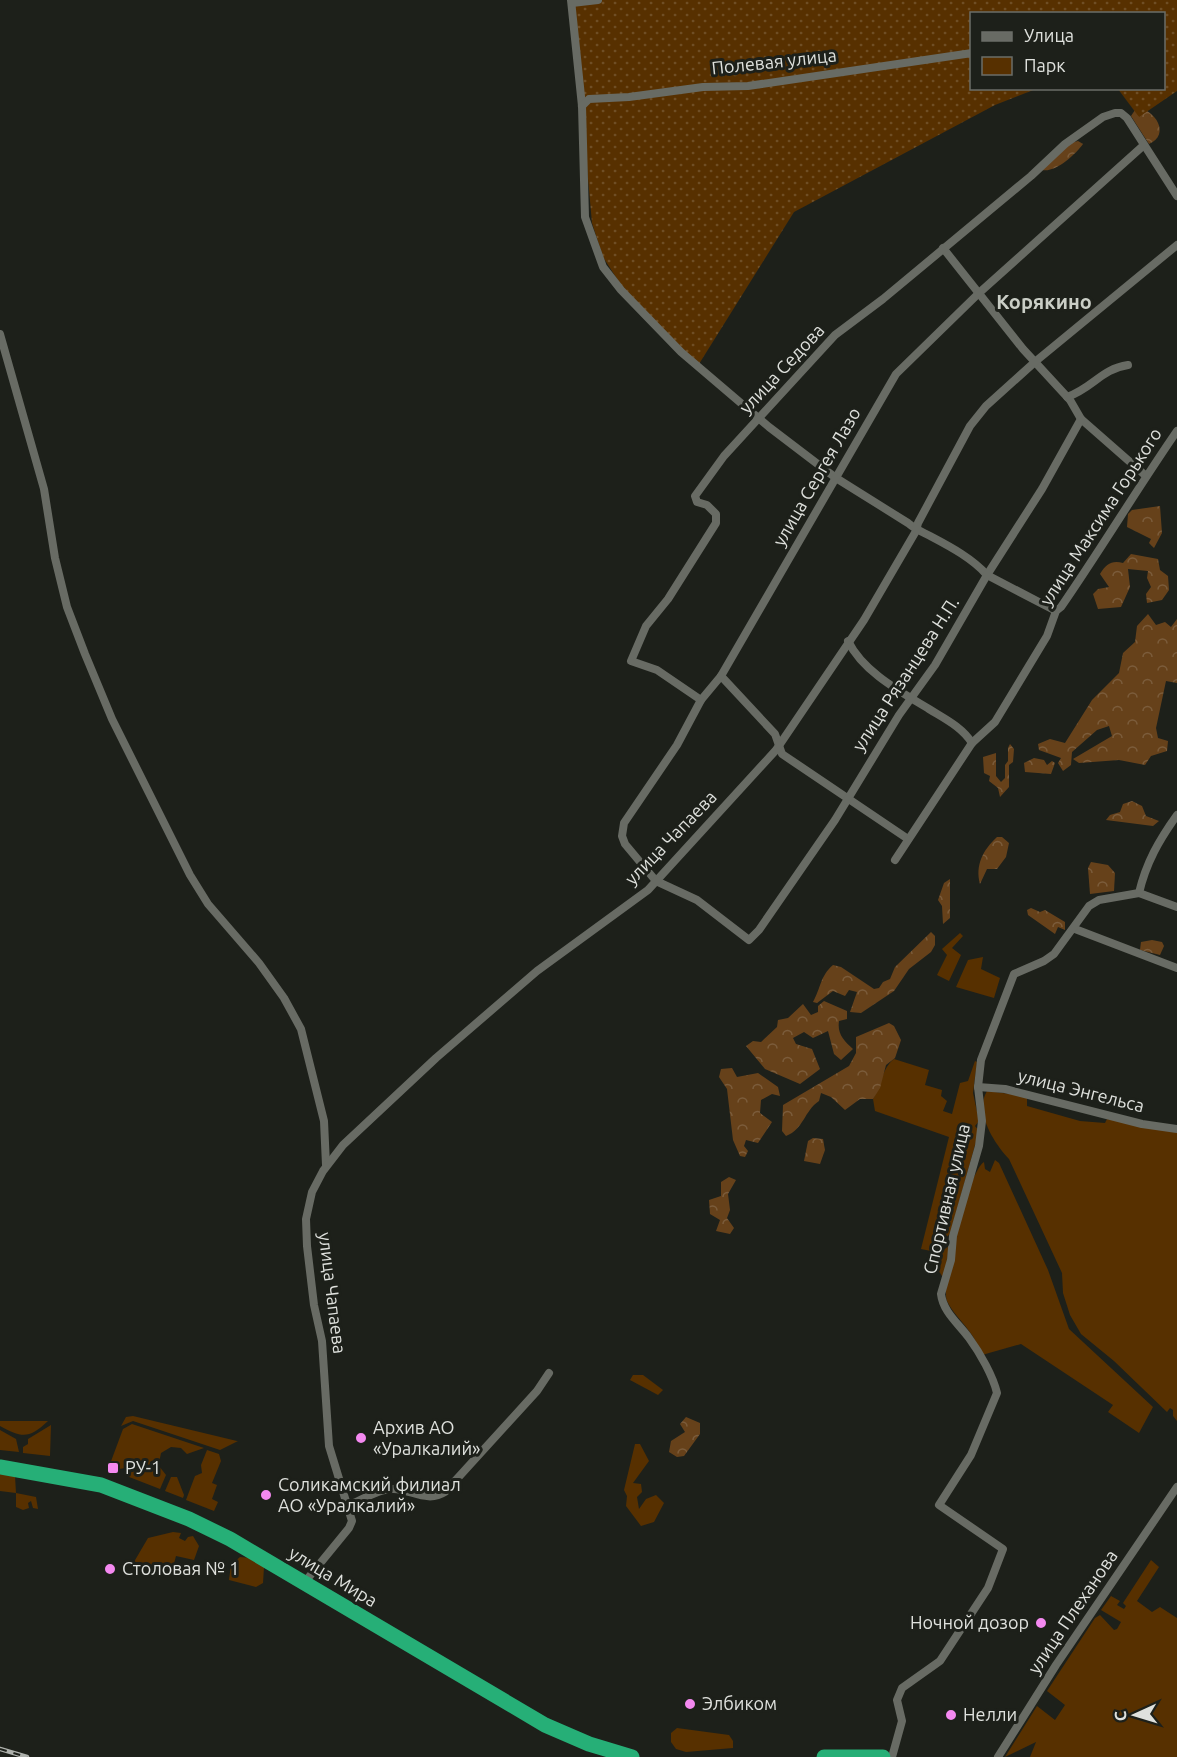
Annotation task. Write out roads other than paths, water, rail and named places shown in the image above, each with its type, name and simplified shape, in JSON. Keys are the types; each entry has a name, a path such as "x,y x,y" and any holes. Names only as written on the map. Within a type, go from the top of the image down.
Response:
{"highway":[{"name":"улица Мира","path":"0,1467 75,1478 113,1489 230,1539 545,1725 589,1744 632,1757"},
{"path":"825,1757 883,1757"}],"street":[{"path":"598,0 572,1 582,106 585,217 603,267 621,290 681,352 761,417 801,454 908,523 916,531 930,536 970,560 987,575 1056,611"},
{"name":"Полевая улица","path":"582,106 589,99 629,97 703,87 748,86 970,53"},
{"name":"улица Седова","path":"701,700 657,670 631,661 646,626 668,599 716,523 716,514 707,505 698,502 695,496 724,456 835,335 1031,176 1065,144 1103,117 1121,113 1144,145"},
{"path":"1144,145 1177,196"},
{"name":"улица Сергея Лазо","path":"656,881 625,844 622,829 677,745 701,700 721,676 896,374 979,293 1144,145"},
{"name":"улица Чапаева","path":"304,1583 349,1528 352,1521 349,1505 329,1446 322,1341 315,1313 307,1246 306,1219 312,1192 326,1166 343,1145 379,1110 537,971 648,890 779,745 812,700 848,641 864,620 916,531 918,523 970,426 986,406 1036,361 1177,245"},
{"path":"943,248 1067,397 1081,419 1146,476"},
{"path":"0,334 44,489 55,558 67,607 85,654 112,719 190,875 208,904 259,963 284,998 301,1029 324,1121 327,1140 326,1166"},
{"path":"1067,397 1088,388 1111,367 1128,365"},
{"name":"улица Рязанцева Н.П.","path":"656,881 697,900 749,940 778,904 848,798 899,715 913,698 1042,489 1081,419"},
{"name":"улица Максима Горького","path":"895,860 972,743 995,722 1009,701 1053,624 1056,611 1118,524 1146,476 1177,431"},
{"path":"848,641 854,653 867,667 956,726 972,743"},
{"path":"721,676 775,734 782,754 908,838"},
{"path":"1177,815 1147,864 1139,893 1177,907"},
{"name":"Спортивная улица","path":"892,1757 902,1721 897,1700 902,1688 940,1661 988,1588 1003,1549 939,1505 971,1455 997,1393 995,1383 968,1336 956,1325 941,1294 949,1269 953,1236 979,1146 982,1121 978,1087 981,1060 1013,976 1044,961 1075,929 1083,914 1099,900 1139,893"},
{"path":"1075,929 1177,968"},
{"name":"улица Энгельса","path":"978,1087 1005,1089 1142,1124 1177,1129"},
{"path":"349,1505 393,1488 420,1496 439,1496 537,1392 549,1373"},
{"name":"улица Плеханова","path":"998,1757 1052,1671 1177,1487"}],"railway":[{"path":"0,1749 27,1757"}],"place":[{"name":"Архив АО «Уралкалий»","path":"361,1438"},
{"name":"РУ-1","path":"113,1468"},
{"name":"Соликамский филиал АО «Уралкалий»","path":"266,1495"},
{"name":"Столовая № 1","path":"110,1569"},
{"name":"Ночной дозор","path":"1041,1623"},
{"name":"Элбиком","path":"690,1704"},
{"name":"Нелли","path":"951,1715"}],"district":[{"name":"Корякино","path":"1044,302"}]}
